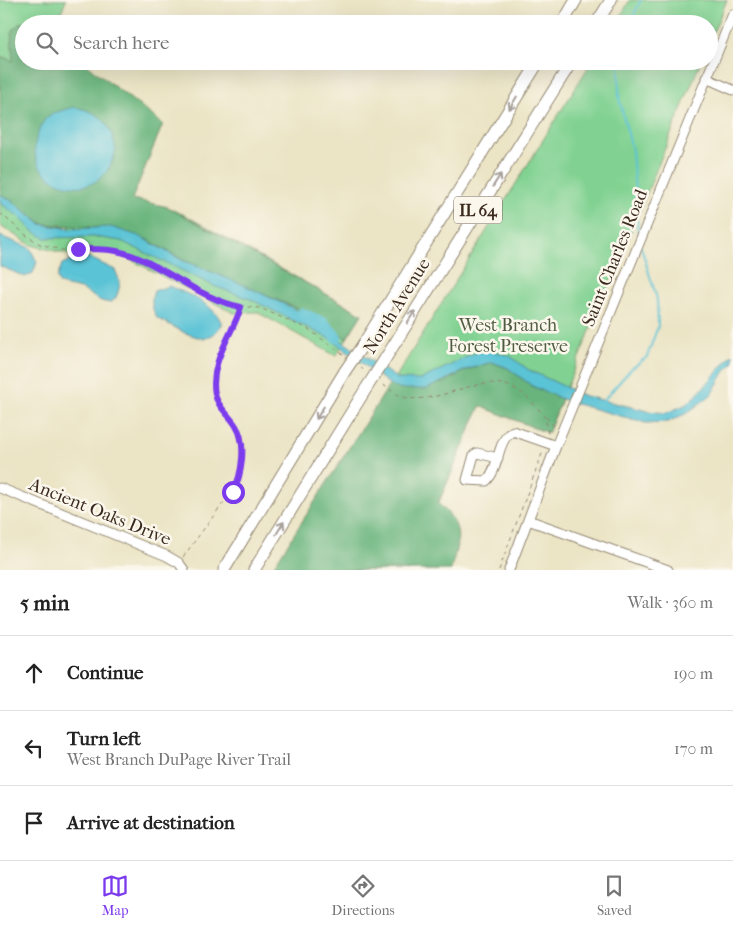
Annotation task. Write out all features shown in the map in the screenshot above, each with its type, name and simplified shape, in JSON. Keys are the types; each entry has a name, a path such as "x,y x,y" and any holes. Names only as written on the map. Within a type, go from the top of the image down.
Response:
{"main road":[{"path":"567,15 576,0"},
{"path":"602,15 611,0"},
{"name":"North Avenue","path":"224,570 345,371 533,70"},
{"name":"North Avenue","path":"254,570 366,387 566,70"}],"street":[{"name":"Saint Charles Road","path":"718,50 733,14"},
{"name":"Saint Charles Road","path":"509,570 556,446 709,70"},
{"path":"706,78 733,90"},
{"path":"498,458 506,436 513,431 556,446"},
{"name":"Ancient Oaks Drive","path":"0,488 167,556 182,567"},
{"path":"528,520 668,570"}],"path":[{"path":"0,213 27,236 49,248 120,251 233,306 260,308 308,329 344,356"},
{"path":"182,567 238,483 242,456 238,430 218,402 214,387 219,357 241,307"},
{"path":"359,367 369,374"},
{"path":"546,417 561,434"}],"green space":[{"path":"0,0 66,0 60,15 15,15 15,50 13,61 0,56"},
{"path":"630,0 727,0 718,21 718,15 621,15"},
{"path":"15,28 15,70 94,70 163,124 132,199 168,207 362,314 346,339 327,321 185,261 148,240 116,229 43,224 0,194 0,56 13,61 11,32"},
{"name":"West Branch Forest Preserve","path":"586,70 697,70 548,433 480,406 410,570 276,570"},
{"path":"76,195 136,200 183,214 362,314 336,356 257,312 234,313 114,251 67,254 31,245 0,226 0,197 34,221 69,228"},
{"path":"492,362 508,368 532,386 562,399 548,433 480,406 438,503 453,519 458,534 451,570 271,570 390,384 393,387 444,383 466,370"}],"water":[{"path":"75,107 92,112 104,121 111,133 116,150 109,168 99,179 87,185 74,186 61,183 49,177 40,167 35,154 36,139 41,125 46,118 56,112"},
{"path":"0,194 41,224 71,229 111,227 139,236 182,260 246,286 330,326 339,339 398,379 420,380 479,351 490,350 510,356 529,370 585,396 648,411 666,413 685,405 696,396 733,354 733,363 725,371 711,395 687,413 668,422 646,423 569,402 532,386 508,368 492,362 466,370 427,389 393,387 332,340 250,299 216,287 121,241 94,237 45,238 33,231 19,217 0,203"},
{"path":"0,236 30,248 37,262 33,273 25,277 0,266"},
{"path":"84,255 115,270 119,286 115,298 111,302 102,301 83,290 60,284 57,278 62,264"},
{"path":"169,286 192,296 208,306 214,311 222,325 214,334 204,339 185,333 157,318 152,305 154,291"}],"waterway":[{"path":"634,15 641,0"},
{"path":"619,70 619,98 632,150 638,232"},
{"path":"602,402 631,369 647,357 658,326 657,299 641,247"},
{"path":"302,314 323,323 336,337"}],"route":[{"path":"78,249 120,251 233,306 241,307 219,357 214,387 218,402 235,424 241,442 240,472 238,483 233,492"}]}
